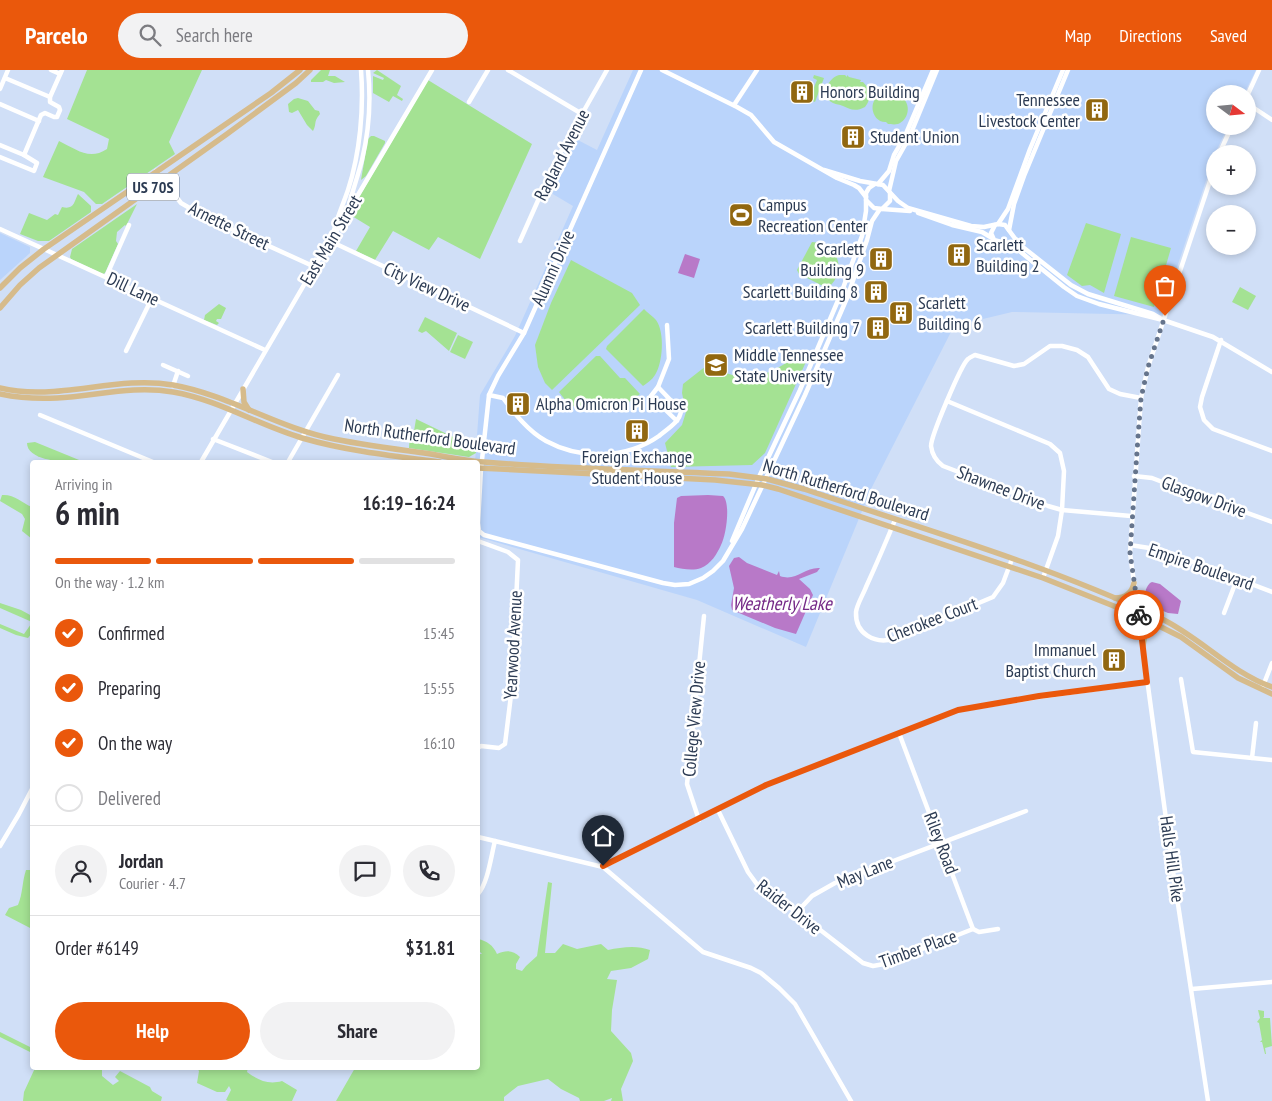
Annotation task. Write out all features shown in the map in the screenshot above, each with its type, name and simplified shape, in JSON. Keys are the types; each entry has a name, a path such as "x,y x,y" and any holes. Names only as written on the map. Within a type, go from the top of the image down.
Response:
{"main road":[{"name":"US 70S","path":"0,288 20,268 44,249 271,93 300,70"},
{"name":"US 70S","path":"0,308 20,285 57,255 289,88 310,70"},
{"path":"0,388 43,392 130,382 152,382 233,407"},
{"path":"0,394 58,398 131,389 172,388"},
{"path":"243,389 244,402 251,411"},
{"name":"North Rutherford Boulevard","path":"233,407 251,411 305,431 356,443 448,460"},
{"name":"North Rutherford Boulevard","path":"233,407 301,438 358,450 426,460"},
{"name":"North Rutherford Boulevard","path":"480,466 729,474 766,479 804,489 1046,570 1138,608 1196,638 1231,666 1272,694"},
{"name":"North Rutherford Boulevard","path":"480,466 759,484 803,496 1043,578 1139,616 1181,637 1238,678 1262,687 1272,687"},
{"path":"1114,598 1121,598 1129,594 1134,583"},
{"path":"1142,646 1145,629 1148,625 1156,624"}],"street":[{"path":"0,89 8,70"},
{"path":"24,155 41,115 45,113 57,117 60,110 59,107 50,102 50,97 61,72 51,70"},
{"path":"332,235 348,190 360,130 362,102 361,70"},
{"path":"347,211 363,158 367,130 368,70"},
{"name":"East Main Street","path":"201,460 332,235 336,232 432,70"},
{"path":"469,102 488,70"},
{"path":"508,70 582,114"},
{"name":"Ragland Avenue","path":"520,241 556,160 607,70"},
{"name":"Alumni Drive","path":"480,466 489,395 498,376 524,333 640,70"},
{"path":"662,70 751,115 774,142 859,188 870,206 881,209 909,210 952,225 982,232 999,242 1012,245 1077,296 1099,304 1163,320 1221,340 1272,372"},
{"path":"734,105 757,70"},
{"path":"759,484 759,478 800,390 842,291 862,236 868,190 889,171 894,155 907,133 933,70"},
{"path":"759,484 766,479 847,298 861,260 872,221 881,209 888,204 896,161 909,138 937,70"},
{"path":"992,238 991,233 1004,215 1063,70"},
{"path":"999,242 1007,238 1014,204 1068,70"},
{"path":"1252,85 1259,70"},
{"path":"5,78 50,97"},
{"path":"0,104 39,121"},
{"path":"1256,109 1272,120"},
{"path":"0,145 37,162 34,171 0,157"},
{"path":"824,170 883,185 898,201 908,208 977,227 997,224 1005,225 1019,244 1080,291 1153,314 1163,320"},
{"name":"Arnette Street","path":"156,171 181,203 204,216 315,266"},
{"path":"353,191 367,179"},
{"path":"348,190 353,191"},
{"name":"Halls Hill Pike","path":"1206,193 1148,367 1141,398 1130,545 1147,682 1208,1101"},
{"path":"106,277 129,225"},
{"name":"Dill Lane","path":"0,229 265,350"},
{"name":"City View Drive","path":"330,241 524,333"},
{"path":"126,351 152,298"},
{"path":"667,325 669,359 658,387 651,396 675,423"},
{"path":"1221,340 1202,396 1200,407 1204,420 1213,429 1272,451"},
{"path":"1043,578 1058,536 1062,510 1064,471 1060,453 1050,444 948,401 968,359 975,355 1014,366 1024,364 1050,346 1062,346 1077,350 1088,357 1110,389 1120,394 1141,398"},
{"path":"164,365 188,376"},
{"path":"172,388 178,371"},
{"path":"289,460 338,375"},
{"path":"489,395 503,398 528,428 546,441 568,450 588,454 611,454 634,450 656,438 675,423 681,414 680,409 658,387"},
{"name":"Shawnee Drive","path":"948,401 932,440 933,454 939,463 1062,510 1132,516"},
{"path":"40,415 148,460"},
{"path":"213,439 267,460"},
{"name":"Glasgow Drive","path":"1134,476 1152,478 1272,522"},
{"name":"Alumni Drive","path":"480,532 484,535 663,583 675,585 688,584 703,578 713,571 728,552 742,529 759,484"},
{"name":"Cherokee Court","path":"895,520 857,609 859,626 872,639 882,641 893,639 993,597 1003,583 1012,559"},
{"name":"Yearwood Avenue","path":"480,542 508,552 518,560 512,686 505,744 500,748 480,747"},
{"name":"Empire Boulevard","path":"1130,545 1162,550 1272,592"},
{"path":"1224,613 1236,579"},
{"name":"College View Drive","path":"699,820 687,784 704,616"},
{"path":"1262,687 1272,662"},
{"path":"1181,679 1192,752 1272,760"},
{"path":"603,866 699,820 766,785 958,710 1039,696 1147,682"},
{"path":"1252,758 1256,724"},
{"name":"Riley Road","path":"899,733 973,929"},
{"path":"0,846 20,814 30,793"},
{"name":"Raider Drive","path":"718,810 748,872 759,886 863,963"},
{"name":"May Lane","path":"796,912 812,896 835,883 1026,811"},
{"path":"480,837 603,866 703,952 761,973 779,988 802,1014 851,1101"},
{"path":"480,892 486,879 495,841"},
{"path":"973,929 979,932 998,929"},
{"name":"Timber Place","path":"863,963 873,966 884,964 973,929"},
{"path":"1192,988 1272,982"}],"shaded area":[{"name":"Middle Tennessee State University","path":"633,70 1256,70 1248,85 1206,85 1206,135 1224,135 1219,145 1206,145 1206,181 1161,315 1012,312 954,326 872,487 806,647 697,600 480,538 480,460 475,460 480,395 515,336 573,206 546,190 572,137 597,150"},
{"path":"0,233 30,247 30,253 0,280"}],"green space":[{"path":"87,70 202,70 169,142 175,154 102,204 96,204 84,192 43,177 59,141 88,154 94,154 107,149 109,139 67,119"},
{"path":"321,70 330,70 328,76 335,76 345,82 334,83 326,80 323,82 311,82"},
{"path":"377,70 401,86 397,95 403,99 402,101 393,96 389,102 373,93 373,76 383,80 384,78 373,73"},
{"path":"814,75 824,78 815,102 809,99 817,80 813,78"},
{"path":"839,75 847,77 847,75 861,80 860,82 866,85 870,97 865,107 852,110 842,105 834,104 829,100 826,92 829,83"},
{"path":"428,80 532,144 480,259 438,237 429,250 393,231 375,260 356,251 370,227 352,216 353,213 351,211"},
{"path":"887,92 902,97 906,102 908,109 906,116 898,124 888,124 881,121 874,114 873,104 875,99 880,94"},
{"path":"298,98 308,101 315,110 319,111 320,114 313,131 298,110 292,113 289,112 288,104"},
{"path":"371,136 385,141 385,143 366,176 361,180 368,139"},
{"path":"78,194 91,206 91,212 49,241 38,241 20,234 29,213 47,220 55,214 58,215 62,207 71,206"},
{"path":"137,204 126,226 117,232 116,241 118,244 105,273 103,274 71,259 72,249"},
{"path":"1086,223 1121,234 1104,293 1090,285 1082,286 1067,275"},
{"path":"1131,237 1171,248 1154,307 1114,296"},
{"path":"812,242 829,248 838,260 837,275 827,288 799,274 797,270"},
{"path":"571,260 632,293 640,305 552,390 545,383 538,367 535,345 551,303"},
{"path":"1240,287 1256,296 1248,310 1232,302"},
{"path":"219,304 226,308 221,319 216,321 219,323 217,325 204,320 205,315"},
{"path":"644,309 659,325 662,348 658,370 643,386 606,349"},
{"path":"425,317 457,333 449,351 426,331 422,333 418,331"},
{"path":"458,335 473,342 465,359 450,352"},
{"path":"804,353 809,355 765,453 752,465 671,467 665,443 682,425 686,412 682,393 683,384 706,366 738,377 750,378 766,374"},
{"path":"596,356 600,356 620,378 625,378 640,394 625,404 606,410 588,411 569,403 559,392"},
{"path":"416,419 476,448 476,453 469,457 409,448 410,432 414,431"},
{"path":"35,442 79,460 50,460 41,458 29,449 27,443"},
{"path":"2,495 6,495 30,506 30,537 22,531 25,519 22,514 0,501"},
{"path":"0,603 21,610 30,615 30,621 0,608"},
{"path":"0,624 24,634 30,625 30,636 28,638 16,635 0,628"},
{"path":"26,870 30,870 30,928 5,915 9,908 18,905"},
{"path":"548,882 552,883 545,953 555,953 563,944 577,949 601,944 608,950 640,947 650,950 648,959 631,968 611,971 607,979 617,980 611,1031 631,1053 633,1061 621,1089 623,1101 611,1101 612,1098 604,1101 580,1101 579,1098 561,1089 548,1079 518,1086 504,1097 504,1101 336,1101 354,1070 480,1070 480,954 482,954 480,952 480,940 494,948 497,954 509,951 515,953 520,957 516,964 516,969 522,971 537,956"},
{"path":"1258,1010 1264,1011 1263,1018 1270,1018 1272,1046 1265,1048 1266,1054 1262,1042 1260,1042 1262,1040 1259,1023 1257,1022 1260,1018"},
{"path":"0,1032 30,1047 30,1052 0,1037"},
{"path":"34,1070 102,1070 102,1076 113,1085 119,1081 115,1077 120,1071 150,1087 152,1091 162,1097 161,1101 23,1101 24,1092"},
{"path":"248,1070 247,1072 259,1079 268,1082 282,1081 297,1090 292,1101 228,1101 226,1100 231,1090 229,1086 225,1092 217,1092 197,1083 199,1071"}],"water":[{"path":"685,254 700,259 694,278 678,273"},
{"path":"681,496 723,496 727,505 723,541 716,555 705,566 691,570 674,567 674,523 677,498"},
{"name":"Weatherly Lake","path":"739,557 747,563 777,575 779,571 780,576 786,577 795,576 814,568 820,568 817,572 799,579 810,589 813,595 796,634 775,628 732,610 734,588 729,566 734,558"},
{"path":"1152,582 1160,584 1181,601 1178,614 1168,613 1142,602 1147,588"}],"way so far":[{"path":"1139,615 1130,553 1141,398 1148,367 1165,316"}],"place":[{"name":"Honors Building","path":"802,92"},
{"name":"Tennessee Livestock Center","path":"1097,110"},
{"name":"Student Union","path":"853,137"},
{"name":"Campus Recreation Center","path":"741,215"},
{"name":"Scarlett Building 2","path":"959,255"},
{"name":"Scarlett Building 9","path":"881,259"},
{"name":"Scarlett Building 8","path":"876,292"},
{"name":"Scarlett Building 6","path":"901,313"},
{"name":"Scarlett Building 7","path":"878,328"},
{"name":"Middle Tennessee State University","path":"716,365"},
{"name":"Alpha Omicron Pi House","path":"518,404"},
{"name":"Foreign Exchange Student House","path":"637,431"},
{"name":"Immanuel Baptist Church","path":"1114,660"}],"route":[{"path":"603,866 766,785 958,710 1039,696 1147,682 1139,615"}]}
